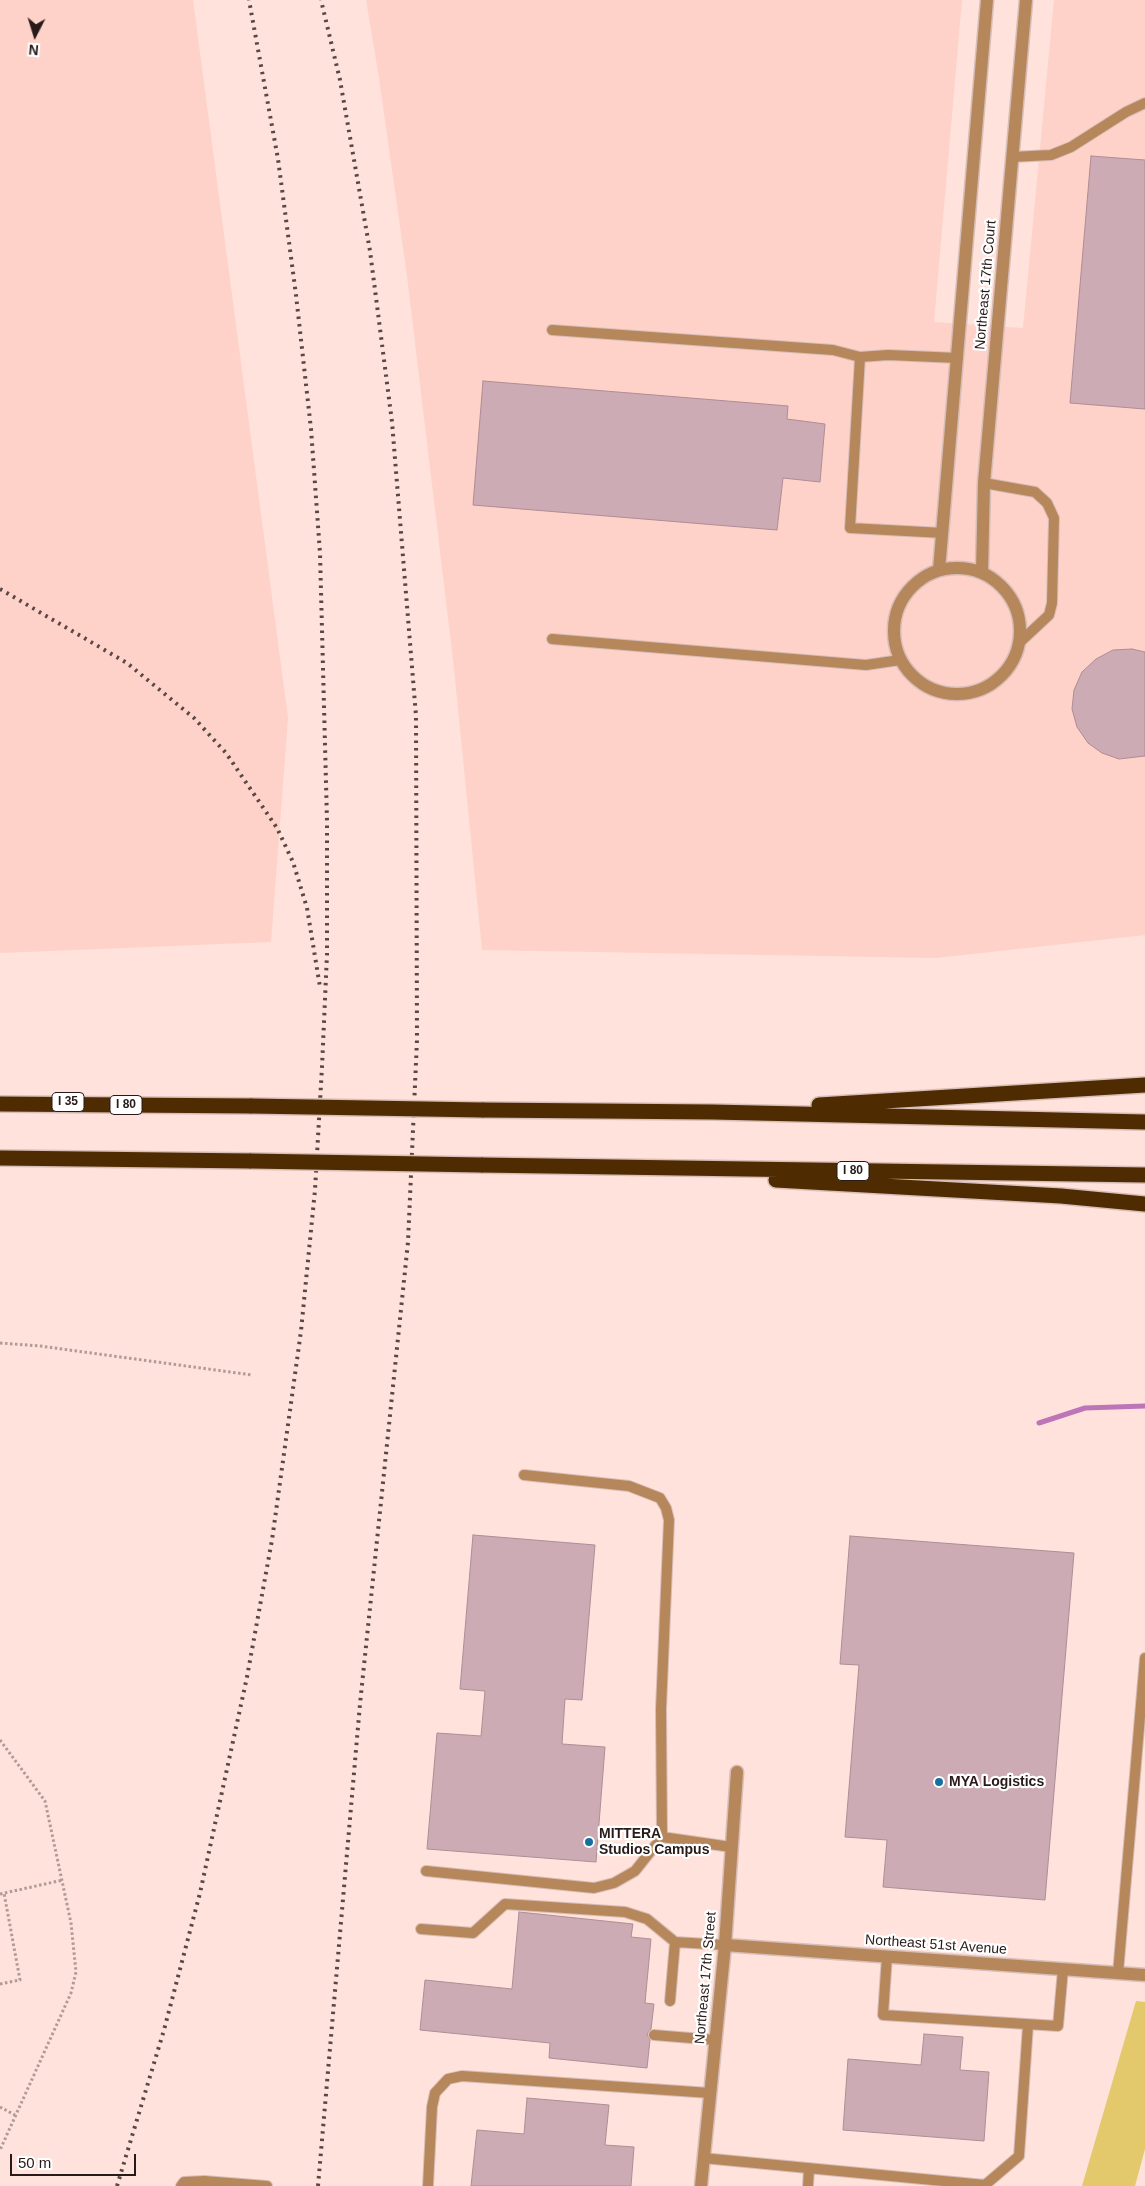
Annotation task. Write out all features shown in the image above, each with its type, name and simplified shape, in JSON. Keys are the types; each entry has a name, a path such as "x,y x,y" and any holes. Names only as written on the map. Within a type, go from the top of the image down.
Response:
{"highway":[{"path":"713,1112 1145,1085"},
{"name":"I 35","path":"0,1098 135,1105"},
{"name":"I 80","path":"0,1104 713,1112 1145,1122"},
{"name":"I 80","path":"0,1158 1145,1175"},
{"path":"562,1167 1061,1196 1145,1204"}],"street":[{"name":"Northeast 17th Court","path":"939,570 987,0"},
{"name":"Northeast 17th Court","path":"982,572 984,483 1026,0"},
{"path":"960,568 982,572 1000,584 1012,601 1019,621 1019,642 1012,661 1000,676 984,687 966,693 946,693 928,687 912,675 900,660 894,633 898,606 908,590 922,578 939,570 960,568"},
{"name":"Northeast 17th Street","path":"701,2186 725,1945 737,1772"},
{"name":"Northeast 51st Avenue","path":"725,1945 1145,1975"}],"lane":[{"path":"1012,157 1051,156 1071,147 1126,112 1145,103"},
{"path":"552,330 833,350 860,357 888,354 958,358"},
{"path":"860,357 850,528 943,533"},
{"path":"984,483 1035,492 1048,503 1054,518 1052,602 1049,615 1019,642"},
{"path":"552,639 859,665 900,660"},
{"path":"426,1871 594,1888 614,1882 635,1871 662,1837 661,1709 669,1520 666,1508 660,1498 629,1486 524,1475"},
{"path":"1118,1973 1145,1658"},
{"path":"662,1837 732,1847"},
{"path":"421,1929 472,1933 505,1904 625,1912 647,1918 675,1942 725,1945"},
{"path":"670,2001 675,1942"},
{"path":"887,1956 883,2015 1058,2026 1063,1969"},
{"path":"703,2158 985,2185 1019,2156 1028,2025"},
{"path":"654,2035 715,2040"},
{"path":"428,2186 432,2107 435,2093 448,2079 462,2076 710,2093"},
{"path":"808,2186 809,2168"},
{"path":"181,2186 184,2182 204,2181 267,2186"}],"path":[{"path":"0,1343 40,1346 252,1375"},
{"path":"0,1740 45,1801 63,1880 76,1972 71,1993 0,2150"},
{"path":"0,1984 20,1980 2,1893 63,1880"},
{"path":"0,2107 15,2115"}],"shaded area":[{"path":"0,0 193,0 288,718 271,942 0,953"},
{"path":"366,0 962,0 934,322 1023,328 1054,0 1145,0 1145,935 936,958 482,950 454,668 407,276"},
{"path":"1136,2001 1145,2002 1145,2149 1135,2186 1082,2186"}],"building":[{"path":"1091,156 1145,160 1145,409 1070,403"},
{"path":"483,381 788,406 787,419 825,424 820,482 783,478 777,530 473,505"},
{"path":"1132,649 1145,652 1145,756 1119,759 1102,753 1088,743 1077,727 1072,709 1074,690 1082,672 1096,659 1113,650"},
{"path":"473,1535 595,1545 582,1700 565,1699 562,1744 605,1747 596,1862 427,1849 437,1733 481,1736 485,1691 460,1689"},
{"path":"850,1536 1074,1553 1045,1900 883,1887 887,1840 845,1837 859,1665 840,1664"},
{"path":"519,1912 633,1924 631,1937 651,1939 645,2003 654,2004 651,2029 647,2034 650,2040 647,2068 549,2058 550,2043 420,2030 425,1980 512,1989"},
{"path":"924,2034 963,2037 960,2070 989,2072 984,2141 843,2130 848,2059 921,2065"},
{"path":"527,2098 609,2105 605,2145 634,2147 631,2186 471,2186 477,2130 524,2134"}],"waterway":[{"path":"1039,1423 1085,1408 1145,1406"}],"railway":[{"path":"117,2186 164,2030 200,1893 247,1677 272,1540 301,1331 315,1190 327,954 327,821 320,553 311,429 296,295 278,159 249,0"},
{"path":"318,2186 360,1704 408,1242 417,1040 416,716 392,422 370,251 340,80 321,0"},
{"path":"0,589 127,663 194,718 226,753 277,828 293,862 307,908 320,987"}],"place":[{"name":"MYA Logistics","path":"939,1782"},
{"name":"MITTERA Studios Campus","path":"589,1842"}]}
